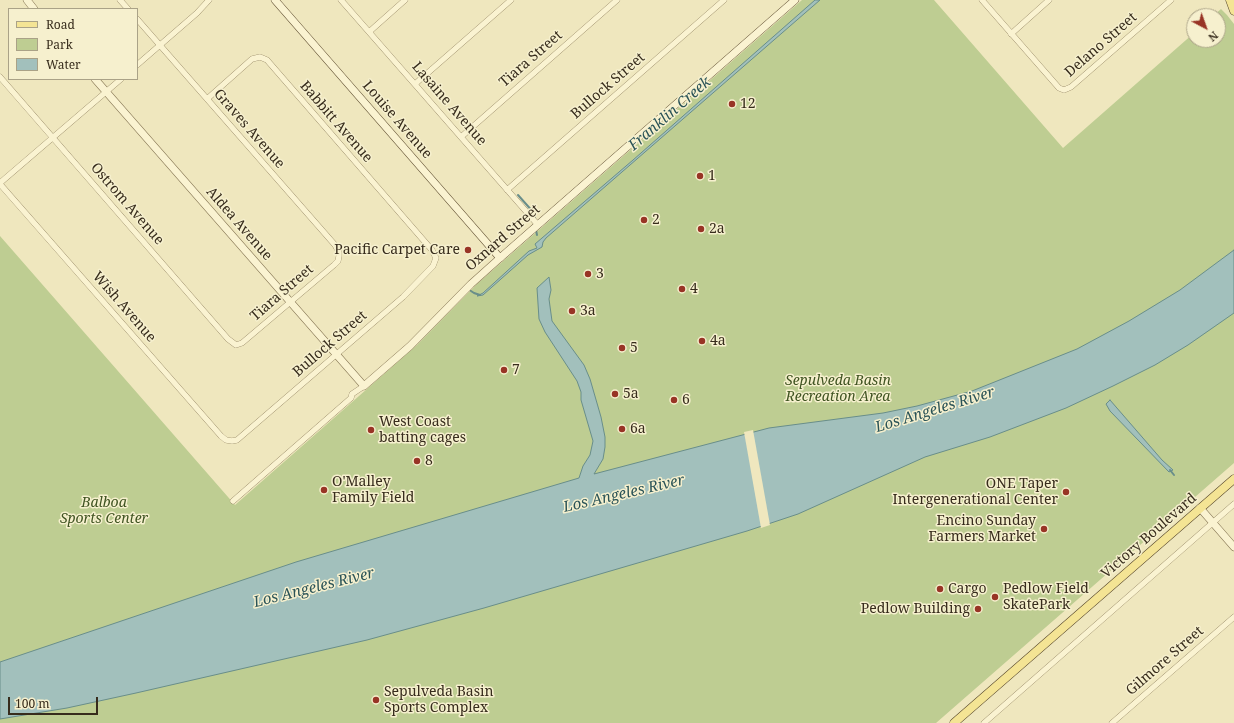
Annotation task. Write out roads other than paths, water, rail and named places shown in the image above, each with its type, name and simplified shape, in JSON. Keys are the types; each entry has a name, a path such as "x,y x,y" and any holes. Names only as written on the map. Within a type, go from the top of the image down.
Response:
{"main road":[{"path":"27,0 33,8"},
{"name":"Louise Avenue","path":"275,0 500,258"},
{"name":"Oxnard Street","path":"364,386 410,346 471,284 500,258 795,0"},
{"path":"1230,0 1234,11"},
{"name":"Aldea Avenue","path":"96,80 364,386"},
{"name":"Victory Boulevard","path":"954,723 1234,479"},
{"path":"1200,508 1234,547"}],"street":[{"path":"120,0 127,8"},
{"path":"138,64 197,13 209,0"},
{"name":"Lasaine Avenue","path":"341,0 538,225"},
{"path":"369,32 405,0"},
{"path":"415,84 511,0"},
{"name":"Tiara Street","path":"461,137 617,0"},
{"name":"Bullock Street","path":"507,190 724,0"},
{"path":"982,0 1011,34 1049,0"},
{"name":"Delano Street","path":"1011,34 1059,88 1064,90 1071,87 1171,0"},
{"name":"Graves Avenue","path":"138,20 335,245 339,256"},
{"name":"Babbitt Avenue","path":"207,99 252,59 260,57 267,60 432,250 436,258"},
{"name":"Ostrom Avenue","path":"0,77 228,339 236,345"},
{"path":"0,183 119,80"},
{"name":"Wish Avenue","path":"0,183 221,436 226,440 232,441"},
{"name":"Tiara Street","path":"236,345 242,343 334,265 338,261 339,256"},
{"name":"Bullock Street","path":"232,441 241,437 403,297 433,266 436,258"},
{"name":"Oxnard Street","path":"233,501 351,398 353,393 364,386"},
{"path":"984,723 1234,504"},
{"name":"Gilmore Street","path":"1112,723 1234,617"}],"water":[{"path":"815,0 820,0 546,238 542,247 528,255 483,295 477,296 483,293 529,251 537,248 535,244"},
{"name":"Los Angeles River","path":"1234,250 1234,313 1188,345 1155,365 1066,408 990,437 925,457 798,514 747,531 484,608 367,640 67,708 0,719 0,662 296,562 579,478 583,466 590,455 593,441 577,381 545,332 539,319 537,288 549,277 551,290 549,299 552,321 584,365 590,379 601,417 605,437 605,447 603,459 594,474 769,428 883,413 917,406 972,391 1077,349 1129,321 1180,290"},
{"path":"1110,400 1162,460 1173,470 1169,472 1110,411 1106,404"}],"waterway":[{"path":"518,195 534,213 535,219"},
{"path":"536,230 537,235"},
{"path":"468,289 480,295"},
{"path":"1170,470 1174,475"}],"place":[{"name":"12","path":"732,104"},
{"name":"1","path":"700,176"},
{"name":"2","path":"644,220"},
{"name":"2a","path":"701,229"},
{"name":"Pacific Carpet Care","path":"468,250"},
{"name":"3","path":"588,274"},
{"name":"4","path":"682,289"},
{"name":"3a","path":"572,311"},
{"name":"4a","path":"702,341"},
{"name":"5","path":"622,348"},
{"name":"7","path":"504,370"},
{"name":"5a","path":"615,394"},
{"name":"6","path":"674,400"},
{"name":"6a","path":"622,429"},
{"name":"West Coast batting cages","path":"371,430"},
{"name":"8","path":"417,461"},
{"name":"O'Malley Family Field","path":"324,490"},
{"name":"ONE Taper Intergenerational Center","path":"1066,492"},
{"name":"Encino Sunday Farmers Market","path":"1044,529"},
{"name":"Cargo","path":"940,589"},
{"name":"Pedlow Field SkatePark","path":"995,597"},
{"name":"Pedlow Building","path":"978,609"},
{"name":"Sepulveda Basin Sports Complex","path":"376,700"}],"water label":[{"name":"Franklin Creek","path":"670,114"}],"park label":[{"name":"Sepulveda Basin Recreation Area","path":"838,390"},
{"name":"Balboa Sports Center","path":"104,512"}]}
